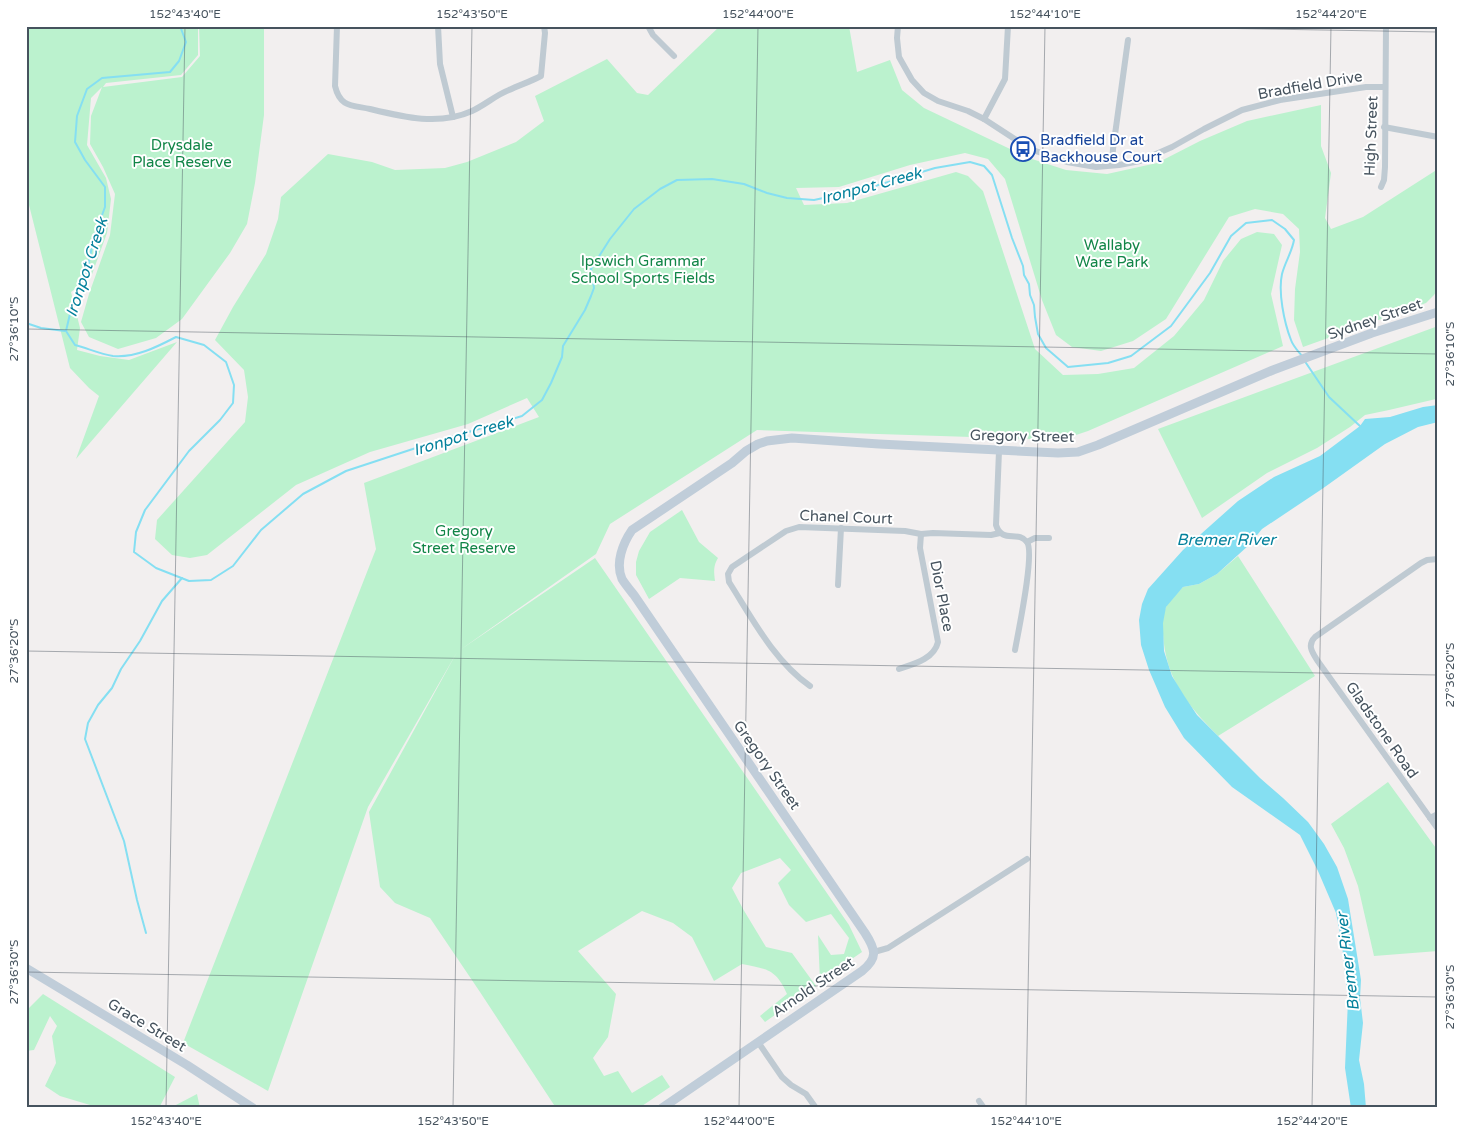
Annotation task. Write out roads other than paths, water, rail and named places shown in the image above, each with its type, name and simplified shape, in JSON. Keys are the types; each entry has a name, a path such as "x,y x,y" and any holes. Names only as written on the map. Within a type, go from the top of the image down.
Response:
{"main road":[{"name":"Sydney Street","path":"1322,352 1438,312"},
{"name":"Gregory Street","path":"874,952 866,933 634,595 626,572 626,556 632,539 645,522 732,463 761,448 781,443 823,441 999,451 1068,453 1088,450 1273,370 1322,352"},
{"name":"Arnold Street","path":"662,1108 862,971 872,961 874,952"},
{"name":"Grace Street","path":"26,968 187,1065 253,1108"}],"street":[{"path":"337,26 335,86 341,101 403,117 437,119 453,117 472,111 510,89 527,84 541,76 546,33 544,26"},
{"path":"438,26 440,64 453,117"},
{"path":"648,26 653,35 674,56"},
{"name":"Bradfield Drive","path":"898,26 898,54 912,80 924,93 938,101 968,111 984,119 1030,149 1068,162 1096,167 1140,161 1172,147 1242,110 1280,100 1366,87 1385,87"},
{"path":"984,119 1005,79 1008,26"},
{"name":"High Street","path":"1381,187 1384,180 1385,167 1386,26"},
{"path":"1112,165 1128,40"},
{"path":"1384,127 1438,137"},
{"path":"999,451 996,525 1000,533 1020,537 1027,542 1030,551 1023,610 1015,650"},
{"name":"Chanel Court","path":"810,686 795,676 766,640 730,582 728,574 732,567 789,529 804,526 905,531 921,534 991,536 1000,533"},
{"path":"838,585 841,528"},
{"name":"Dior Place","path":"899,669 918,663 929,656 937,647 938,642 920,548 921,534"},
{"path":"1027,542 1035,538 1049,538"},
{"name":"Gladstone Road","path":"1438,559 1427,560 1421,563 1315,637 1311,643 1312,651 1317,660 1438,829"},
{"path":"1430,818 1438,814"},
{"path":"874,952 888,948 1027,859"},
{"path":"758,1042 782,1077 806,1094 816,1108"},
{"path":"980,1101 984,1108"}],"water":[{"name":"Bremer River","path":"1438,405 1438,422 1418,427 1385,444 1262,529 1249,545 1217,574 1199,584 1183,587 1166,607 1163,623 1164,651 1172,676 1197,715 1260,778 1308,822 1324,844 1337,867 1348,899 1361,980 1360,998 1363,1023 1359,1060 1366,1108 1351,1108 1345,1068 1348,1000 1342,945 1336,913 1318,871 1300,835 1232,787 1184,738 1165,707 1149,670 1141,645 1139,620 1142,604 1148,589 1183,550 1238,501 1274,477 1320,456 1360,426 1365,419 1390,417 1423,407"}],"waterway":[{"name":"Ironpot Creek","path":"180,26 186,42 179,61 170,72 102,78 87,89 77,116 75,142 85,160 105,187 105,207 94,237 87,271 73,301 66,331 75,345 113,356 138,354 176,337 204,345 226,362 234,385 233,403 220,420 189,451 145,510 136,532 134,552 156,568 189,581 211,580 233,566 261,530 303,494 346,471 522,416 542,400 562,357 563,346 585,310 594,288 591,269 610,239 634,209 660,189 677,180 712,179 744,184 787,198 814,200 865,189 935,168 970,162 984,166 992,175 1023,266 1024,275 1029,284 1038,334 1046,348 1068,367 1108,363 1131,356 1171,326 1210,273 1231,236 1246,223 1272,220 1285,229 1294,240 1282,274 1281,298 1291,340 1302,356"},
{"path":"26,323 41,328 65,331"},
{"name":"Ironpot Creek","path":"1304,360 1329,397 1361,427"},
{"path":"146,933 124,841 85,739 88,723 98,705 112,688 121,669 140,641 162,601 182,578"}],"place":[{"name":"Bradfield Dr at Backhouse Court","path":"1023,149"}],"park label":[{"name":"Drysdale Place Reserve","path":"182,154"},
{"name":"Wallaby Ware Park","path":"1112,254"},
{"name":"Ipswich Grammar School Sports Fields","path":"643,270"},
{"name":"Gregory Street Reserve","path":"464,540"}]}
